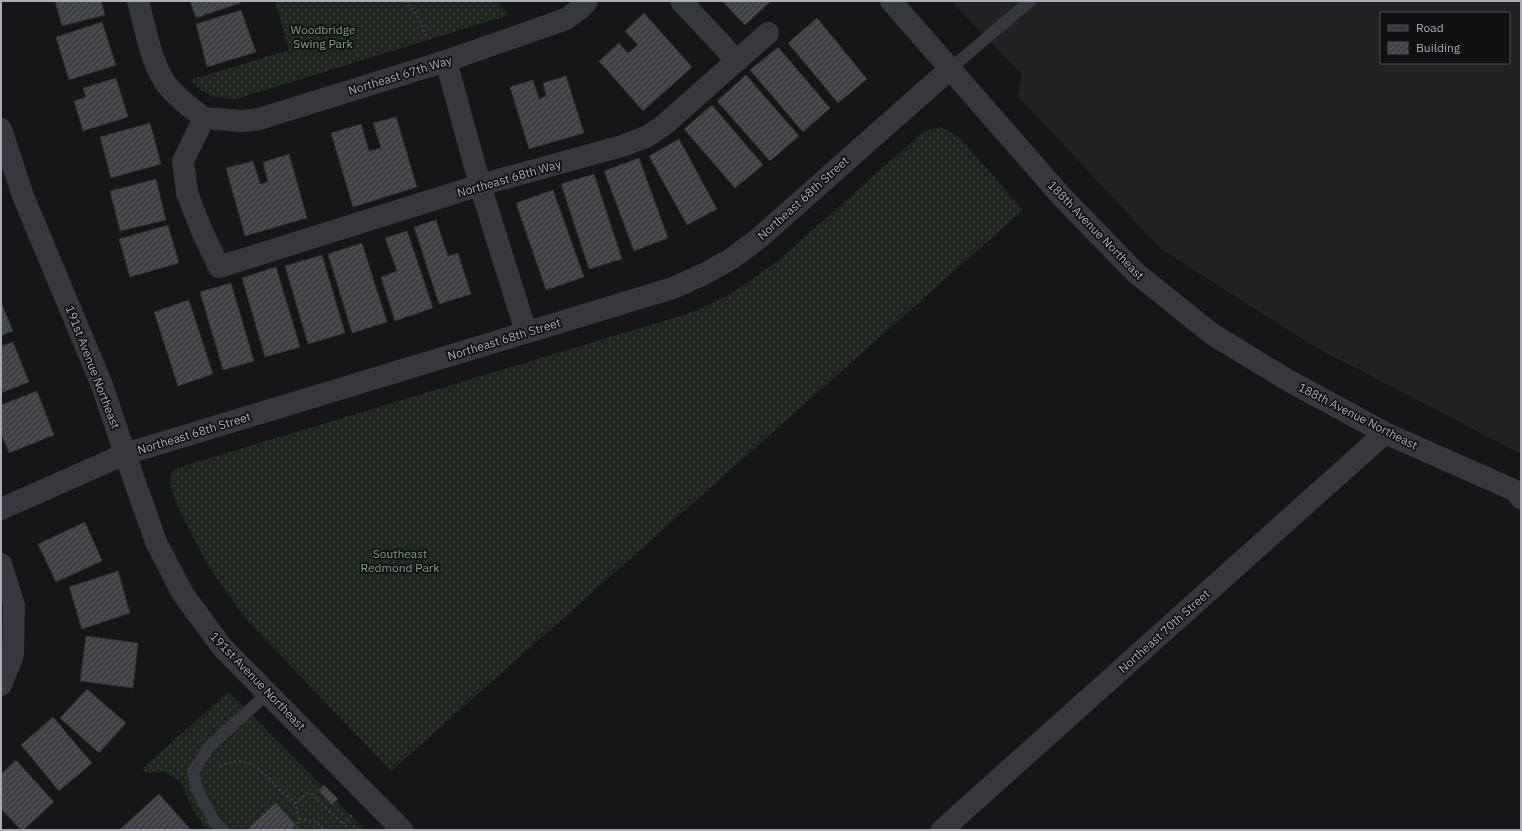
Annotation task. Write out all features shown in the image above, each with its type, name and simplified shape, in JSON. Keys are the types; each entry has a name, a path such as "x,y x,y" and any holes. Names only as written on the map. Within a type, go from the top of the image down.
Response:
{"street":[{"path":"138,1 157,69 167,85 178,97 204,118"},
{"name":"Northeast 67th Way","path":"204,118 242,121 259,119 446,61 566,19 581,8 587,1"},
{"path":"681,1 737,61"},
{"name":"188th Avenue Northeast","path":"891,1 1062,197 1136,273 1212,334 1284,378 1385,433 1519,493"},
{"name":"Northeast 68th Way","path":"204,118 183,161 187,193 201,229 219,267 480,185 622,146 648,136 664,125 768,33"},
{"path":"446,61 480,185 526,332"},
{"name":"Northeast 68th Street","path":"1,509 125,454 673,288 704,274 731,259 758,239 950,69"},
{"name":"191st Avenue Northeast","path":"1,129 24,196 102,385 156,542 183,594 222,647 398,828"},
{"name":"Northeast 70th Street","path":"942,830 1385,433"},
{"path":"1,564 14,605 13,655 1,685"}],"lane":[{"path":"950,69 1030,1"},
{"path":"223,830 214,821 197,790 193,772 209,747 268,693"}],"path":[{"path":"404,1 415,11 426,36"},
{"path":"195,782 207,780 217,768 227,763 244,762 257,766 295,803 299,819 297,830"},
{"path":"295,803 309,792 343,824 354,813"},
{"path":"299,819 316,822 324,830"}],"shaded area":[{"path":"951,1 1521,1 1521,454 1315,347 1161,249 1018,96 1022,74"}],"green space":[{"name":"Woodbridge Swing Park","path":"275,1 496,1 509,15 236,99 213,97 201,90 190,80 289,50"},
{"name":"Southeast Redmond Park","path":"940,127 950,131 961,139 1023,210 391,771 245,618 207,564 180,512 170,485 171,473 177,468 693,312 731,294 779,260 924,131"},
{"path":"228,692 365,830 207,830 192,808 182,783 165,772 145,773 143,768"}],"building":[{"path":"55,1 101,1 105,15 62,26"},
{"path":"190,1 240,1 240,3 196,18"},
{"path":"722,1 771,1 745,25"},
{"path":"241,10 256,52 207,67 196,24"},
{"path":"644,13 692,67 643,111 599,61 619,43 628,53 638,45 625,31"},
{"path":"817,18 867,79 838,103 788,43"},
{"path":"102,22 116,65 69,80 56,37"},
{"path":"778,47 830,108 803,132 750,70"},
{"path":"746,75 799,136 770,161 717,101"},
{"path":"566,76 584,133 529,149 510,87 533,80 539,99 546,96 543,83"},
{"path":"116,78 128,117 83,131 74,101 86,97 83,88"},
{"path":"712,105 763,165 735,188 684,129"},
{"path":"396,117 417,187 353,207 331,133 361,124 369,151 381,148 373,123"},
{"path":"150,123 161,164 111,178 100,137"},
{"path":"679,139 717,209 687,225 649,156"},
{"path":"289,154 307,218 245,236 226,168 253,161 260,184 268,182 263,162"},
{"path":"639,158 668,238 634,251 604,171"},
{"path":"594,174 622,259 589,269 561,184"},
{"path":"156,179 166,220 120,231 110,191"},
{"path":"553,190 584,277 546,290 516,203"},
{"path":"436,220 448,256 458,253 471,294 439,304 414,227"},
{"path":"168,225 179,263 130,277 119,239"},
{"path":"407,231 433,308 395,321 381,277 397,271 385,238"},
{"path":"362,243 387,322 352,333 328,254"},
{"path":"322,255 345,333 308,344 285,266"},
{"path":"276,267 300,347 265,357 242,278"},
{"path":"231,283 254,361 223,370 200,292"},
{"path":"189,300 213,374 178,386 154,312"},
{"path":"1,302 13,331 1,336"},
{"path":"13,342 29,382 1,393 1,346"},
{"path":"37,391 54,435 9,453 1,433 1,405"},
{"path":"85,522 102,561 56,582 38,544"},
{"path":"118,571 130,613 82,629 69,587"},
{"path":"86,636 138,643 133,688 80,681"},
{"path":"87,689 126,723 99,753 60,718"},
{"path":"53,717 92,763 59,791 21,745"},
{"path":"16,760 54,802 23,830 21,830 1,809 1,774"},
{"path":"324,785 338,799 332,805 319,791"},
{"path":"159,794 191,830 119,830"},
{"path":"276,803 296,825 291,830 251,830 249,827"}]}
